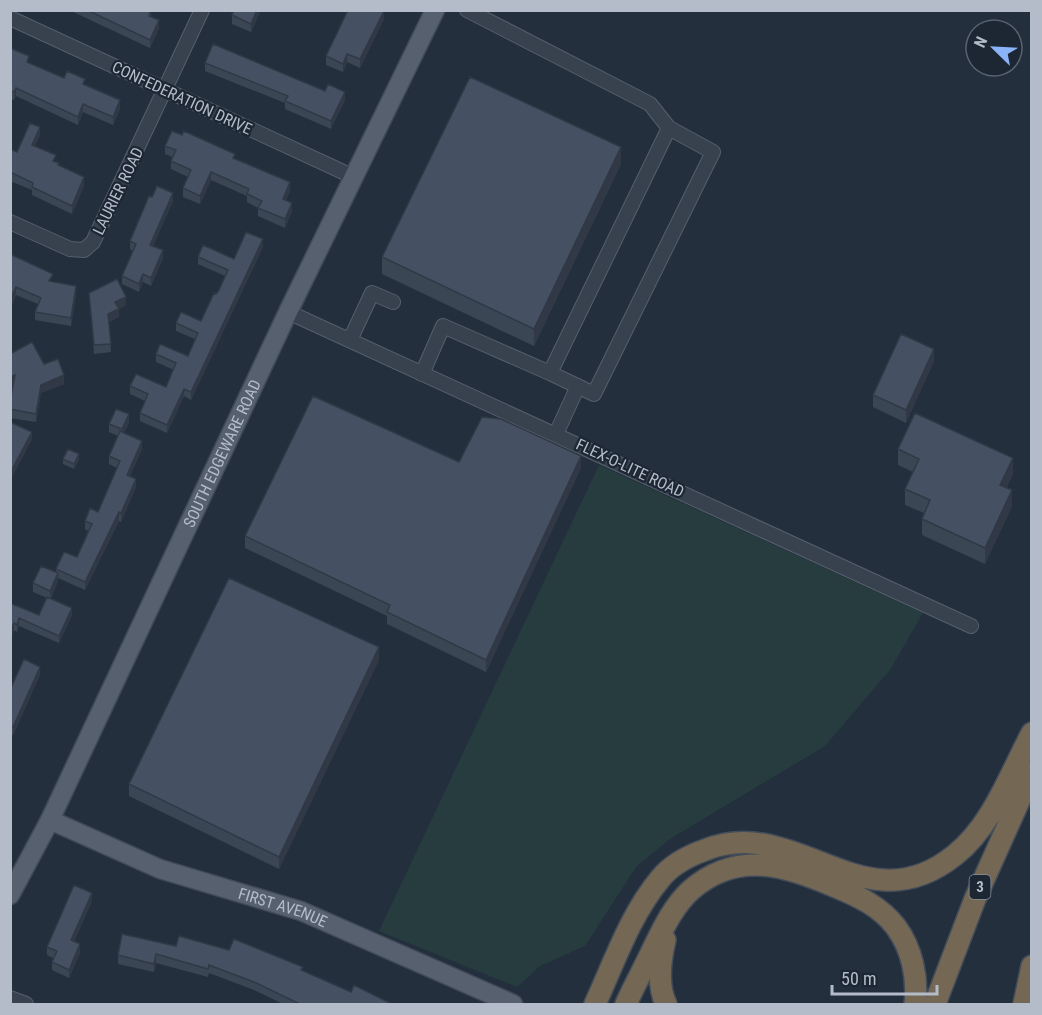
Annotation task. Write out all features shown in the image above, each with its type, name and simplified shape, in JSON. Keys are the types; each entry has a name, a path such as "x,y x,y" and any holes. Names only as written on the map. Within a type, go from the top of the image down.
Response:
{"highway":[{"path":"595,1005 647,897 660,878 680,861 716,846 737,842 766,843 866,879 903,881 918,877 956,855 981,827 1032,733"},
{"name":"3","path":"935,1005 975,899 1032,772"},
{"path":"626,1005 661,931 691,890 714,875 741,866 760,864 784,867 853,894 878,908 895,926 908,947 914,970 915,1005"},
{"path":"666,1005 661,981 661,959 670,923 682,901"},
{"path":"1024,1005 1032,966"}],"main road":[{"name":"SOUTH EDGEWARE ROAD","path":"10,895 50,820 288,312 435,10"},
{"name":"FIRST AVENUE","path":"50,820 167,871 301,911 513,1005"}],"street":[{"path":"166,90 202,10"},
{"path":"422,374 443,326 594,394 713,152 669,128 650,104 467,10"},
{"name":"CONFEDERATION DRIVE","path":"10,18 354,177"},
{"name":"LAURIER ROAD","path":"10,222 70,249 84,250 100,230 166,90"},
{"path":"550,373 669,128"},
{"path":"350,340 372,292 393,302"},
{"name":"FLEX-O-LITE ROAD","path":"288,312 971,626"},
{"path":"555,434 578,386"},
{"path":"10,998 26,1005"}],"green space":[{"path":"599,465 923,613 890,670 825,746 670,839 636,867 585,946 540,966 517,987 379,931"}],"building":[{"path":"87,10 151,10 149,16 159,20 150,40"},
{"path":"234,10 257,10 251,24 232,15"},
{"path":"348,10 384,11 360,59 347,54 343,64 326,56"},
{"path":"213,44 325,91 328,84 345,92 331,121 285,101 288,96 205,63"},
{"path":"10,48 29,56 27,62 64,78 67,71 85,79 83,84 120,100 113,117 83,104 78,117 16,88 14,92 10,91"},
{"path":"470,77 621,147 534,329 382,257"},
{"path":"30,123 40,127 32,145 56,155 53,161 59,163 58,165 84,177 72,206 32,187 33,183 10,172 10,149 17,152"},
{"path":"172,131 182,135 184,131 235,154 233,158 290,182 283,199 292,203 285,219 258,208 262,201 247,194 249,189 211,172 200,196 183,188 191,170 171,161 176,150 165,146"},
{"path":"157,186 173,193 150,245 163,250 151,278 143,274 139,284 122,276 136,244 130,241 149,196 152,197"},
{"path":"246,232 263,239 191,392 184,389 167,425 140,413 148,394 130,386 136,374 166,387 176,363 156,354 160,344 188,356 198,333 176,323 181,312 201,321 228,270 198,257 203,245 234,259"},
{"path":"10,254 53,274 49,281 76,286 71,318 35,312 41,298 16,287 10,300"},
{"path":"117,279 126,297 115,302 119,309 108,314 111,344 94,345 89,293"},
{"path":"901,334 934,349 906,410 873,395"},
{"path":"32,342 44,364 58,359 64,375 41,385 36,414 10,409 15,375 10,377 10,354"},
{"path":"313,396 459,462 482,417 501,419 581,456 486,660 387,612 390,605 245,536"},
{"path":"116,409 129,414 122,429 109,424"},
{"path":"915,413 1013,458 1000,485 1012,490 985,548 922,519 930,500 905,489 919,459 898,449"},
{"path":"10,422 32,432 10,473"},
{"path":"120,431 142,441 127,475 136,479 85,582 56,569 64,552 77,557 92,524 85,521 90,508 98,512 120,461 109,456"},
{"path":"68,449 79,454 74,464 63,459"},
{"path":"41,566 58,573 50,591 33,583"},
{"path":"229,578 379,647 279,857 129,784"},
{"path":"47,597 72,608 59,636 19,618 17,625 14,623 10,628 10,603 39,615"},
{"path":"24,659 40,667 13,727 10,726 10,690"},
{"path":"74,885 92,893 71,940 80,944 69,970 52,962 57,951 47,947"},
{"path":"122,934 176,946 179,936 229,950 234,939 303,967 301,970 351,992 354,985 394,1005 302,1005 254,982 209,965 208,969 156,954 154,964 118,955"}]}
